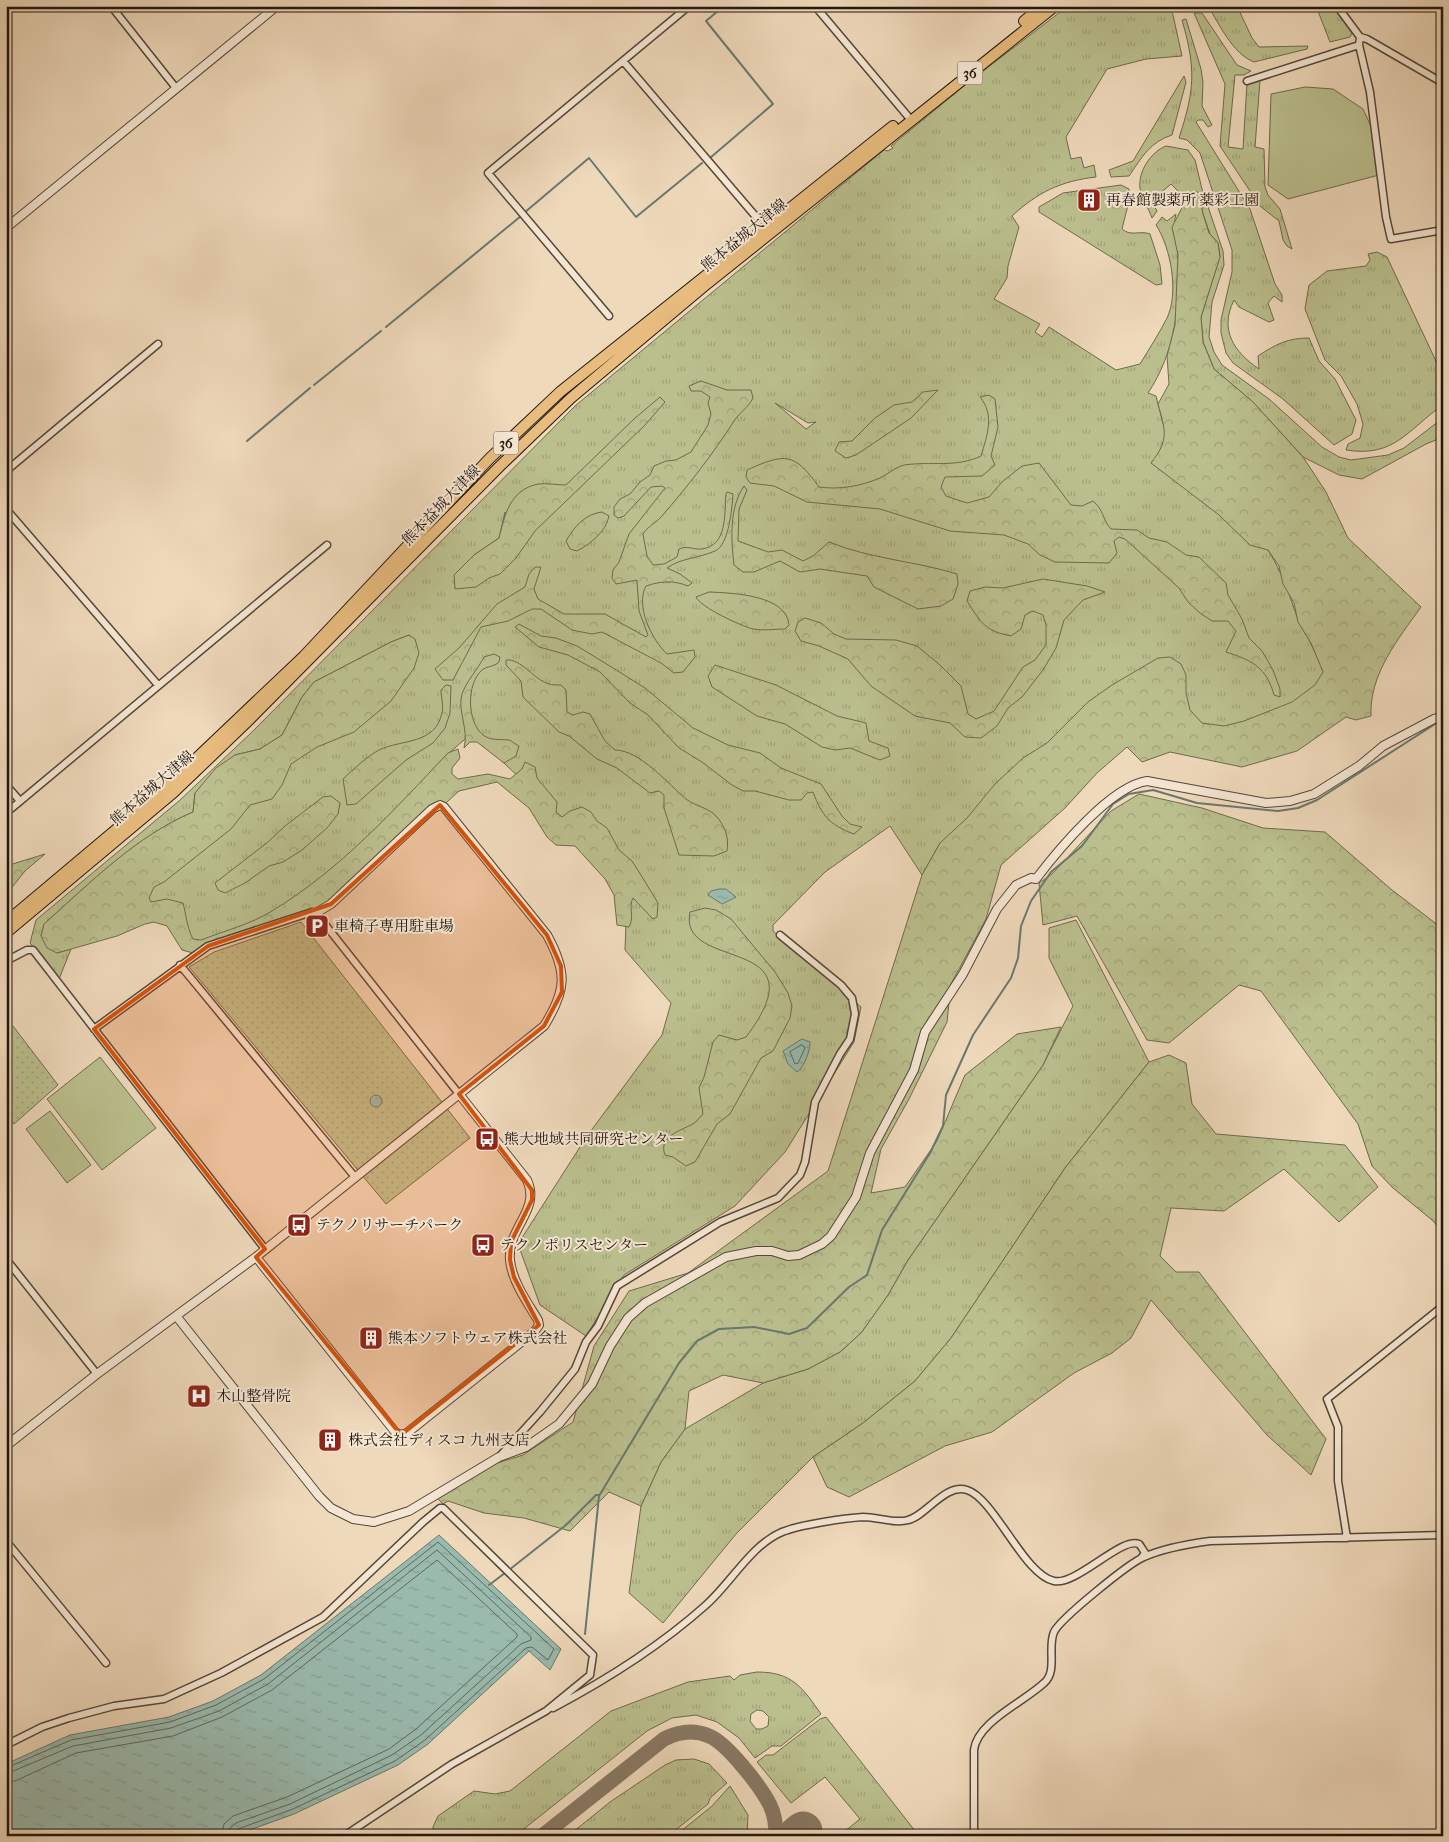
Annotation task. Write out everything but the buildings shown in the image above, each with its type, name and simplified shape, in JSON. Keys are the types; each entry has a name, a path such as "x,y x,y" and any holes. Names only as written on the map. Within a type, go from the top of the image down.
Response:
{"main road":[{"name":"熊本益城大津線","path":"6,933 172,793 240,729 500,466 571,398 1042,6"},
{"name":"熊本益城大津線","path":"6,922 163,790 290,670 382,575 490,458 560,392 908,118 1055,6"}],"street":[{"path":"111,6 176,88"},
{"path":"6,228 277,6"},
{"path":"609,316 488,174 689,6"},
{"path":"815,6 908,118"},
{"path":"1337,6 1360,41 1370,92 1386,217 1391,238 1443,230"},
{"path":"1247,81 1367,39 1443,83"},
{"path":"623,61 756,218"},
{"path":"6,471 158,344"},
{"path":"6,509 158,685"},
{"path":"6,813 327,545"},
{"path":"177,1317 319,1496 341,1514 353,1519 374,1522 397,1516 421,1504 499,1457 526,1447 559,1424 592,1384 610,1346 628,1318 645,1303 726,1257 756,1251 772,1251 788,1256 799,1255 822,1244 830,1236 856,1197 870,1154 914,1070 925,1032 963,974 997,909 1016,885 1031,878 1036,879 1064,845 1110,799 1130,786 1147,781 1266,803 1290,801 1314,794 1359,766 1383,746 1434,719 1443,717"},
{"path":"6,785 20,801"},
{"path":"6,1446 97,1374 177,1317 256,1257 544,1026 558,1004 562,992 561,966 556,950 547,935 444,807 440,805 432,809 330,904 316,913 312,912 208,946 180,964 94,1029"},
{"path":"256,1257 396,1433 401,1435 407,1433 535,1331 539,1325 514,1277 510,1260 512,1242 532,1200 532,1190 527,1180 316,913"},
{"path":"499,1457 540,1412 575,1369 586,1342 598,1326 617,1286 720,1222 778,1198 800,1175 806,1162 815,1102 850,1039 856,1014 852,998 841,986 780,935"},
{"path":"6,961 27,950 33,950 265,1249"},
{"path":"180,964 355,1177"},
{"path":"6,1259 97,1374"},
{"path":"1348,1538 1338,1481 1338,1427 1327,1399 1443,1306"},
{"path":"452,1764 595,1686 654,1647 724,1588 757,1549 782,1532 864,1517 906,1521 917,1517 936,1500 957,1490 966,1489 981,1500 1031,1563 1050,1580 1065,1580 1119,1549 1136,1543 1140,1545 1145,1553 1142,1557"},
{"path":"6,1745 42,1727 69,1718 114,1706 164,1699 220,1673 323,1617 440,1508 443,1508 594,1658 590,1675 546,1711 452,1764 344,1836"},
{"path":"974,1836 974,1750 978,1736 1045,1682 1051,1670 1053,1634 1062,1621 1142,1557 1182,1545 1210,1541 1443,1535"},
{"path":"6,1541 106,1663"}],"highlighted area":[{"path":"440,805 547,935 561,966 562,992 544,1026 459,1094 532,1190 532,1200 511,1242 510,1260 514,1277 539,1325 401,1435 259,1261 256,1257 265,1249 94,1029 208,946 331,904"}],"green space":[{"path":"1068,6 1171,6 1182,56 1146,59 1107,69 1066,137 1071,159 1081,157 1084,168 1094,165 1096,177 1072,181 1051,189 1031,200 1012,216 1019,227 1008,266 1007,278 994,299 1040,324 1035,332 1042,337 1049,327 1116,370 1140,364 1171,308 1172,271 1166,246 1156,225 1162,217 1167,221 1176,214 1175,230 1179,274 1177,309 1170,344 1157,378 1148,393 1156,396 1166,435 1159,453 1268,550 1282,575 1299,623 1310,641 1333,694 1202,746 1163,674 940,843 922,875 890,826 825,872 773,925 773,931 861,1007 854,1042 785,1152 735,1206 624,1275 586,1336 540,1305 518,1244 587,1136 662,1035 671,1003 625,950 627,896 622,874 472,733 448,754 314,899 191,947 182,931 138,907 140,883 409,635 391,642 314,682 302,697 282,735 260,749 235,755 195,793 193,812 172,822 133,847 44,924 41,936 57,953 71,949 59,979 30,943 36,920 179,801 252,732 575,406 884,150 888,151 893,148 891,146 970,81","holes":["775,403 808,423 816,422 806,429","505,512 504,541 474,555 499,538"]},
{"path":"1208,6 1237,6 1252,38 1259,47 1308,46 1307,49 1254,62 1246,58 1233,46"},
{"path":"1316,6 1333,6 1352,33 1350,37 1330,42"},
{"path":"1194,13 1202,13 1237,65 1251,71 1244,75 1235,75 1228,147 1243,149 1247,83 1260,80 1255,147 1264,149 1265,187 1268,195 1280,209 1292,249 1283,240 1279,221 1260,206 1220,146 1225,84"},
{"path":"1186,19 1201,69 1203,82 1202,106 1212,125 1208,127 1203,120 1196,122 1250,209 1275,284 1282,295 1282,302 1274,296 1268,303 1274,320 1269,322 1239,307 1234,300 1228,321 1229,331 1236,348 1259,369 1258,356 1264,352 1288,341 1309,338 1319,361 1335,379 1356,420 1352,434 1334,445 1283,399 1233,363 1226,353 1221,333 1221,320 1232,272 1232,250 1200,153 1187,140 1179,138 1188,106 1192,79 1190,52 1182,20"},
{"path":"1184,76 1186,82 1172,135 1152,146 1129,176 1111,177 1109,170 1133,161"},
{"path":"1305,87 1333,89 1363,109 1371,126 1379,175 1288,199 1268,185 1271,94"},
{"path":"1166,146 1188,150 1195,160 1202,189 1223,251 1224,265 1212,302 1209,337 1214,352 1222,365 1269,399 1322,447 1339,457 1351,460 1388,455 1404,448 1443,418 1443,437 1426,444 1362,479 1339,475 1303,457 1253,402 1214,369 1203,342 1201,317 1220,256 1218,243 1210,234 1203,214 1199,193 1195,191 1182,195 1171,184 1151,201 1157,211 1152,218 1140,188 1143,169 1155,153"},
{"path":"1121,185 1129,189 1130,197 1122,229 1129,233 1150,234 1160,265 1162,284 1156,285 1039,212 1039,207 1063,193"},
{"path":"1195,191 1199,193 1209,233 1218,243 1220,257 1201,317 1203,342 1214,369 1253,402 1303,457 1326,492 1348,538 1421,607 1395,645 1380,672 1375,686 1371,716 1356,720 1346,717 1297,751 1242,767 1170,752 1142,762 1127,747 1097,773 1065,808 1001,865 986,919 951,984 947,1022 909,1099 881,1149 871,1193 905,1187 937,1141 965,1075 1017,1034 1061,1027 1043,1065 908,1260 888,1295 861,1333 840,1352 808,1369 763,1383 723,1375 689,1391 685,1429 661,1462 641,1506 609,1492 570,1531 524,1518 484,1513 448,1501 443,1504 436,1497 494,1464 523,1455 573,1422 594,1346 629,1291 688,1273 828,1171 922,875 940,843 967,818 995,784 1023,758 1047,743 1088,702 1112,685 1158,658 1170,657 1181,664 1186,675 1186,693 1190,710 1202,723 1224,726 1244,721 1292,702 1315,685 1323,672 1311,643 1298,622 1294,603 1283,584 1279,566 1268,550 1250,545 1219,515 1151,463 1163,441 1164,428 1158,404 1169,384 1167,356 1175,325 1178,255 1172,227 1188,196"},
{"path":"1377,252 1387,257 1443,376 1443,405 1410,432 1389,446 1377,450 1346,450 1348,444 1360,438 1363,424 1357,404 1341,376 1325,360 1305,309 1309,285 1327,271 1366,266 1370,260 1368,254"},
{"path":"701,381 727,390 751,390 753,398 681,493 662,516 643,534 647,556 653,565 664,564 677,557 679,549 682,548 702,549 710,546 716,542 723,528 726,494 727,492 733,494 729,526 724,542 720,547 715,551 678,562 667,568 680,574 692,583 688,586 672,582 657,583 646,586 643,594 644,613 647,622 661,648 667,654 694,650 695,657 683,672 674,673 661,663 602,632 592,634 572,630 541,609 532,609 508,621 481,627 453,680 443,680 435,669 459,648 497,604 525,587 529,574 535,567 541,567 534,589 538,599 564,614 605,614 646,637 648,635 639,611 637,580 616,584 612,578 613,570 619,562 629,534 665,488 662,486 651,487 624,516 618,518 614,515 614,507 620,499 630,494 640,482 650,475 654,466 666,461 676,460 691,452 708,425 711,414 708,403 710,397 701,391 691,391 689,386"},
{"path":"938,390 911,418 856,455 846,458 835,451 839,442 852,441 875,418 894,405 912,402 923,392"},
{"path":"989,395 995,399 998,427 991,456 995,465 982,476 945,477 941,487 946,496 967,503 989,497 1002,482 1022,466 1039,463 1071,505 1082,506 1093,501 1111,529 1137,530 1149,538 1167,542 1186,555 1199,557 1226,583 1228,595 1242,619 1249,638 1262,651 1273,670 1280,689 1280,697 1274,695 1267,678 1257,666 1243,658 1226,652 1236,631 1228,621 1212,621 1200,613 1188,602 1179,588 1125,539 1119,537 1114,541 1117,553 1109,563 1055,562 1040,555 1028,544 1004,535 950,531 880,509 807,502 774,486 750,483 746,477 747,470 760,464 788,459 803,467 819,487 843,488 873,481 904,465 953,463 972,460 981,456 988,426 987,411 980,397"},
{"path":"660,397 665,402 645,425 535,531 516,558 500,574 489,578 476,587 455,589 454,575 474,555 499,538 510,504 515,497 529,487 538,484 566,485 634,419"},
{"path":"744,486 747,490 739,509 738,541 768,552 782,550 803,561 813,556 829,542 861,552 957,574 958,584 953,599 941,606 918,609 874,587 867,576 820,569 800,572 780,561 754,572 743,572 734,565 732,524 736,504"},
{"path":"602,512 609,516 601,532 587,545 577,551 570,549 566,541 576,526 590,515"},
{"path":"1043,579 1087,586 1105,592 1083,600 1064,620 1056,648 1043,670 1022,697 1008,708 997,726 981,738 965,737 950,723 915,716 871,686 848,659 819,646 801,641 795,631 798,622 805,618 821,623 834,634 846,639 896,640 917,646 961,686 968,714 976,719 994,711 1023,667 1035,660 1046,645 1046,625 1043,615 1033,611 1025,615 1021,629 1011,636 995,632 984,625 967,601 970,591 985,587 1003,588"},
{"path":"709,592 744,595 769,602 779,607 786,615 789,625 785,629 761,630 740,624 721,616 705,606 696,597"},
{"path":"519,624 541,636 556,638 577,646 645,688 693,728 728,745 760,753 781,768 821,784 842,816 850,824 862,827 854,834 833,823 820,807 813,792 807,793 801,800 789,800 755,791 743,791 732,785 702,762 679,748 648,715 630,703 600,672 568,655 539,647 515,627"},
{"path":"409,635 415,639 419,653 414,668 391,701 354,732 317,747 291,764 282,785 272,799 250,805 231,829 164,882 154,887 149,898 151,902 167,899 183,903 191,935 193,939 201,940 264,916 297,895 344,858 448,753 458,749 460,758 452,768 452,774 458,779 488,774 510,779 522,769 525,762 535,767 537,778 557,802 556,812 562,817 570,811 582,807 591,812 597,821 607,828 619,850 632,861 639,872 658,903 657,917 653,919 633,898 629,927 617,925 614,895 605,879 575,846 556,845 547,837 529,808 497,782 459,791 328,911 193,953 182,950 167,926 154,922 117,936 57,953 47,948 41,936 44,924 96,877 133,847 172,822 193,812 195,793 216,768 235,755 260,749 282,735 302,697 314,682 391,642"},
{"path":"494,654 500,657 499,662 482,670 473,684 471,712 478,729 483,735 492,739 509,740 519,746 516,756 504,763 477,742 470,742 464,748 465,734 461,707 462,694 484,657"},
{"path":"506,660 517,662 543,682 561,685 566,690 567,712 573,715 583,712 590,714 605,741 615,750 624,751 644,762 686,799 713,813 724,829 728,842 727,851 714,856 679,855 664,808 664,795 659,791 650,793 617,768 597,759 569,736 559,732 523,697 521,681 506,665"},
{"path":"715,665 776,685 837,716 866,723 869,741 888,748 890,756 880,760 850,748 835,750 822,747 785,724 757,716 712,687 708,676"},
{"path":"446,685 451,686 450,713 445,728 433,743 406,760 356,804 347,805 343,779 379,750 425,736 432,731 442,713 441,690"},
{"path":"1139,794 1202,808 1263,828 1325,832 1392,890 1443,929 1443,1232 1432,1220 1393,1188 1372,1166 1358,1124 1261,991 1239,985 1169,1043 1147,1040 1077,916 1043,925 1039,883 1052,874 1111,811"},
{"path":"331,796 340,803 338,814 327,828 302,850 283,862 269,866 245,883 225,893 218,890 215,883 323,797"},
{"path":"45,854 25,871 6,895 6,866"},
{"path":"705,908 716,910 731,919 775,972 788,993 792,1006 790,1018 773,1051 761,1058 730,1114 717,1124 695,1162 686,1166 673,1157 665,1155 664,1144 676,1132 696,1122 703,1114 699,1088 704,1077 713,1042 719,1035 737,1040 746,1037 766,1004 769,982 760,968 743,958 704,943 692,931 690,912"},
{"path":"1076,920 1149,1062 1065,1168 951,1338 915,1381 863,1423 813,1457 736,1534 663,1623 629,1593 641,1506 661,1462 685,1429 763,1383 808,1369 840,1352 861,1333 888,1295 908,1260 1043,1065 1073,1006 1049,958 1049,928"},
{"path":"301,922 470,1138 386,1204 189,967 214,952"},
{"path":"13,1026 58,1085 14,1124 6,1113 6,1031"},
{"path":"1169,1055 1186,1063 1192,1104 1216,1134 1345,1145 1378,1187 1339,1222 1284,1169 1224,1211 1171,1208 1160,1256 1176,1272 1199,1272 1326,1439 1311,1475 1267,1435 1151,1300 1131,1338 1112,1353 1074,1373 992,1432 945,1446 849,1497 827,1487 813,1457 863,1423 915,1381 951,1338 1065,1168 1149,1062"},
{"path":"100,1057 156,1128 102,1170 47,1099"},
{"path":"50,1111 91,1165 67,1183 26,1129"},
{"path":"757,1672 788,1678 802,1689 821,1714 781,1746 772,1746 755,1758 739,1738 717,1722 696,1715 672,1718 647,1731 515,1836 435,1836 433,1827 438,1816 474,1791 495,1794 510,1791 611,1711 688,1682 730,1676 734,1680 740,1675","holes":["757,1710 763,1711 769,1717 768,1726 756,1729 750,1721 751,1714"]},
{"path":"826,1717 919,1836 839,1836 860,1819 825,1777 791,1803 757,1762 766,1755 773,1755 820,1719"},
{"path":"694,1759 709,1764 727,1783 710,1798 708,1804 668,1836 568,1836 610,1802 665,1765 676,1760"},
{"path":"730,1786 748,1815 747,1836 675,1836 712,1806"}],"water":[{"path":"726,889 736,897 722,904 708,895 711,891"},
{"path":"802,1039 810,1042 810,1046 804,1063 797,1072 788,1064 783,1051"},
{"path":"374,1095 378,1095 382,1101 378,1107 374,1107 370,1103 370,1099"},
{"path":"439,1535 561,1649 550,1670 529,1651 428,1744 398,1765 294,1814 233,1836 6,1836 6,1764 70,1735 169,1717 213,1701 261,1675"}],"waterway":[{"path":"710,158 773,104 706,21 724,6"},
{"path":"524,213 589,158 636,217 702,163"},
{"path":"386,327 521,216"},
{"path":"314,385 381,331"},
{"path":"247,441 310,388"},
{"path":"585,1634 599,1496 679,1363 697,1341 719,1329 754,1327 789,1334 807,1328 849,1287 867,1275 882,1230 930,1153 943,1126 946,1095 973,1035 1011,978 1018,958 1021,926 1031,901 1051,872 1082,846 1113,804 1129,794 1153,790 1197,803 1278,811 1298,808 1317,800 1435,724 1443,723"},
{"path":"509,1570 566,1525 598,1495"},
{"path":"489,1585 505,1573"}],"taxiway":[{"path":"542,1836 664,1739 680,1733 691,1732 703,1734 716,1740 743,1766 770,1805 775,1820 776,1836"}],"runway":[{"path":"797,1836 803,1831"}],"place":[{"name":"再春館製薬所 薬彩工園","path":"1089,200"},
{"name":"車椅子専用駐車場","path":"317,926"},
{"name":"熊大地域共同研究センター","path":"487,1139"},
{"name":"テクノリサーチパーク","path":"299,1225"},
{"name":"テクノポリスセンター","path":"483,1245"},
{"name":"熊本ソフトウェア株式会社","path":"371,1338"},
{"name":"木山整骨院","path":"199,1396"},
{"name":"株式会社ディスコ 九州支店","path":"330,1440"}]}
